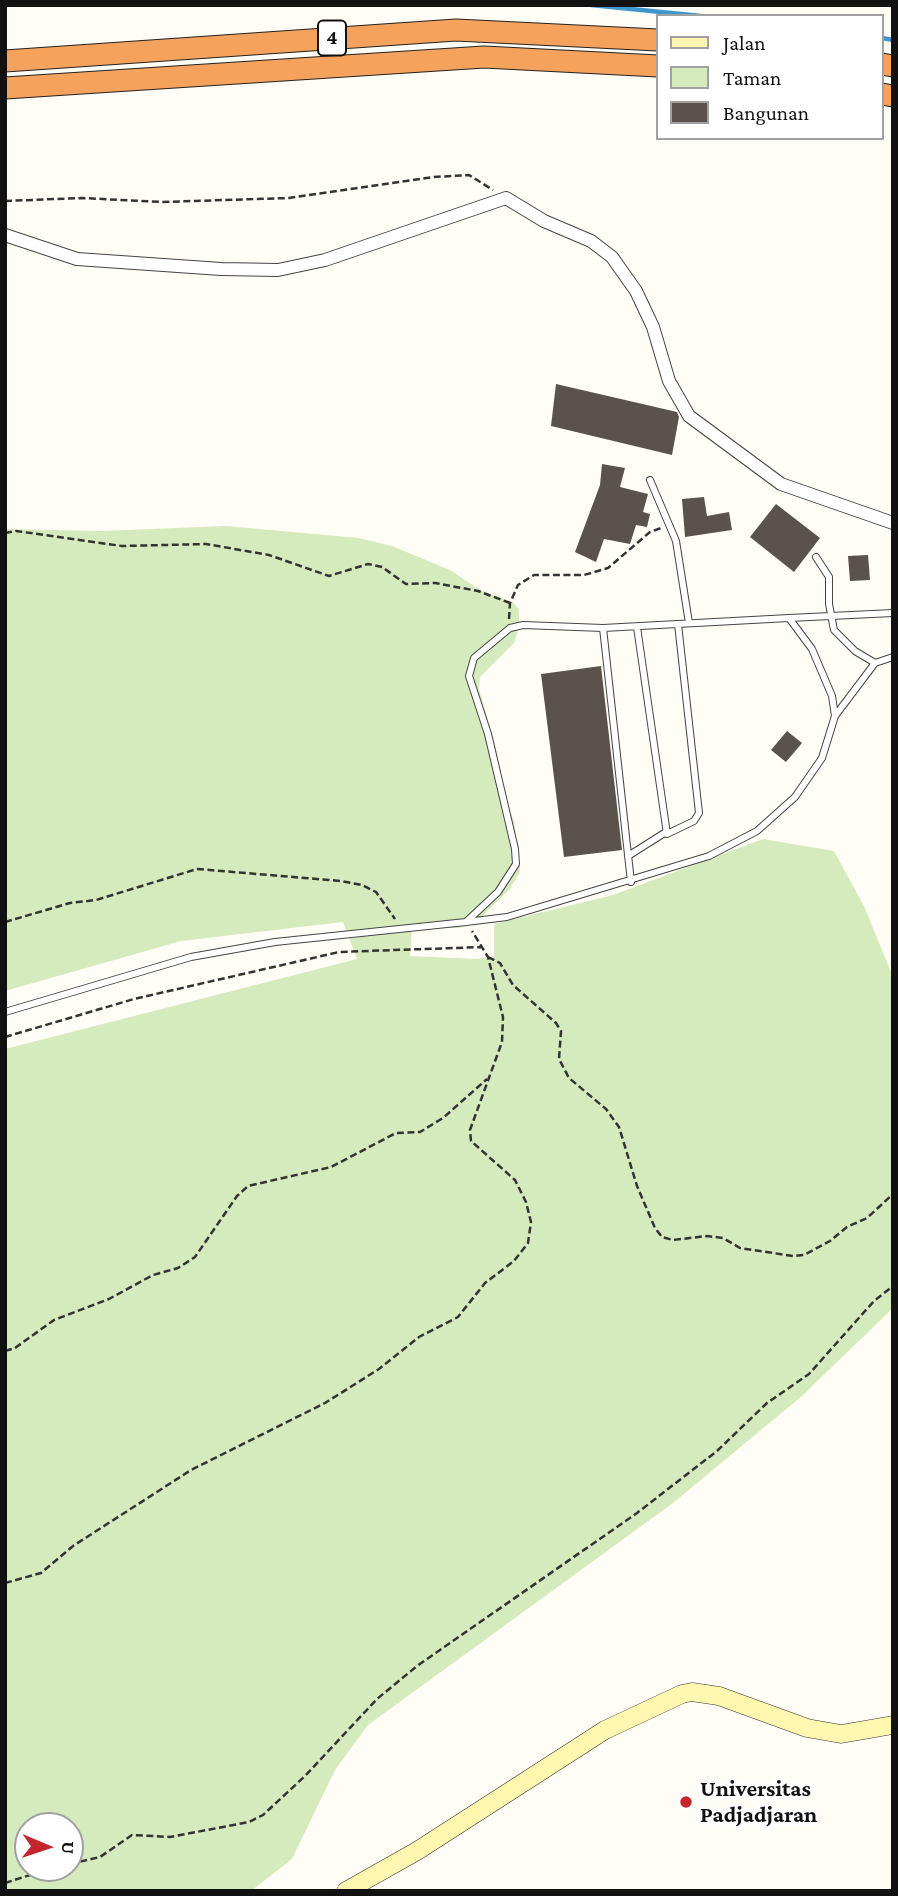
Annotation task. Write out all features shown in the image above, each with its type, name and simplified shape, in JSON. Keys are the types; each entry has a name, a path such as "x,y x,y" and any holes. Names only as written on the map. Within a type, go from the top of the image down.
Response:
{"highway":[{"name":"4","path":"5,61 456,30 656,40"},
{"name":"4","path":"5,88 484,57 656,66"}],"main road":[{"path":"346,1891 417,1851 605,1730 681,1694 692,1692 719,1696 807,1728 841,1734 893,1725"}],"street":[{"path":"5,235 77,259 221,270 278,270 325,260 506,198 544,221 591,242 612,257 636,291 653,327 669,381 690,416 781,484 893,523"}],"lane":[{"path":"650,480 671,525 689,623"},
{"path":"816,557 828,577 834,630 855,652 875,663"},
{"path":"466,922 498,892 516,864 515,849 488,734 468,676 474,658 510,628 523,625 603,628 893,613"},
{"path":"789,618 812,649 827,677 835,716"},
{"path":"666,832 670,834 694,821 699,813 678,624"},
{"path":"637,626 666,832"},
{"path":"603,628 631,882"},
{"path":"5,1012 191,957 275,942 507,917 631,882 709,856 757,831 802,788 822,758 835,716 875,663 893,657"},
{"path":"628,856 653,843 666,832"}],"path":[{"path":"5,201 82,198 162,202 289,198 434,177 470,175 506,198"},
{"path":"496,641 508,625 510,603 518,585 534,575 584,575 608,568 650,532 671,525"},
{"path":"5,533 16,531 122,546 206,544 269,555 329,576 369,564 382,567 406,584 435,583 478,591 510,603"},
{"path":"5,922 71,903 96,900 197,869 362,885 376,892 386,903 400,928"},
{"path":"5,1583 41,1573 73,1546 191,1470 325,1403 419,1337 458,1317 485,1283 514,1261 528,1243 531,1222 526,1202 515,1180 471,1141 470,1130 502,1042 503,1017 488,957 466,922"},
{"path":"5,1037 134,999 339,952 482,947"},
{"path":"488,957 499,963 513,985 556,1023 561,1031 559,1059 569,1079 607,1109 619,1127 637,1186 655,1228 662,1237 673,1240 707,1236 723,1238 740,1248 793,1256 804,1255 830,1241 847,1227 867,1218 893,1194"},
{"path":"5,1351 15,1348 54,1320 108,1299 153,1275 178,1268 195,1257 237,1196 248,1186 331,1167 396,1133 420,1132 443,1118 490,1077"},
{"path":"84,1861 100,1857 132,1835 170,1836 248,1822 263,1815 305,1776 377,1699 417,1666 637,1513 717,1451 767,1403 809,1374 874,1301 893,1286"}],"green space":[{"path":"226,526 359,538 392,546 450,570 480,590 513,602 519,610 519,627 514,643 480,677 479,689 496,748 505,800 514,821 520,872 510,889 476,922 459,928 412,928 410,956 477,959 494,956 494,924 613,895 763,839 834,851 864,906 893,977 893,1308 802,1396 673,1503 368,1725 335,1770 292,1859 251,1891 5,1891 5,1049 357,959 343,922 181,941 5,991 5,529 100,531"}],"building":[{"path":"556,384 677,412 679,417 672,455 551,426"},
{"path":"602,464 625,468 620,487 648,494 643,512 650,514 647,527 636,525 630,544 604,539 596,562 575,552 600,485"},
{"path":"704,497 707,516 729,512 732,530 685,537 682,499"},
{"path":"776,504 820,538 794,572 750,537"},
{"path":"868,555 870,580 850,581 848,556"},
{"path":"601,666 622,850 564,857 541,674"},
{"path":"787,731 802,743 786,762 771,750"}],"waterway":[{"path":"591,5 681,14"},
{"path":"884,38 893,40"}],"place":[{"name":"Universitas Padjadjaran","path":"686,1802"}]}
